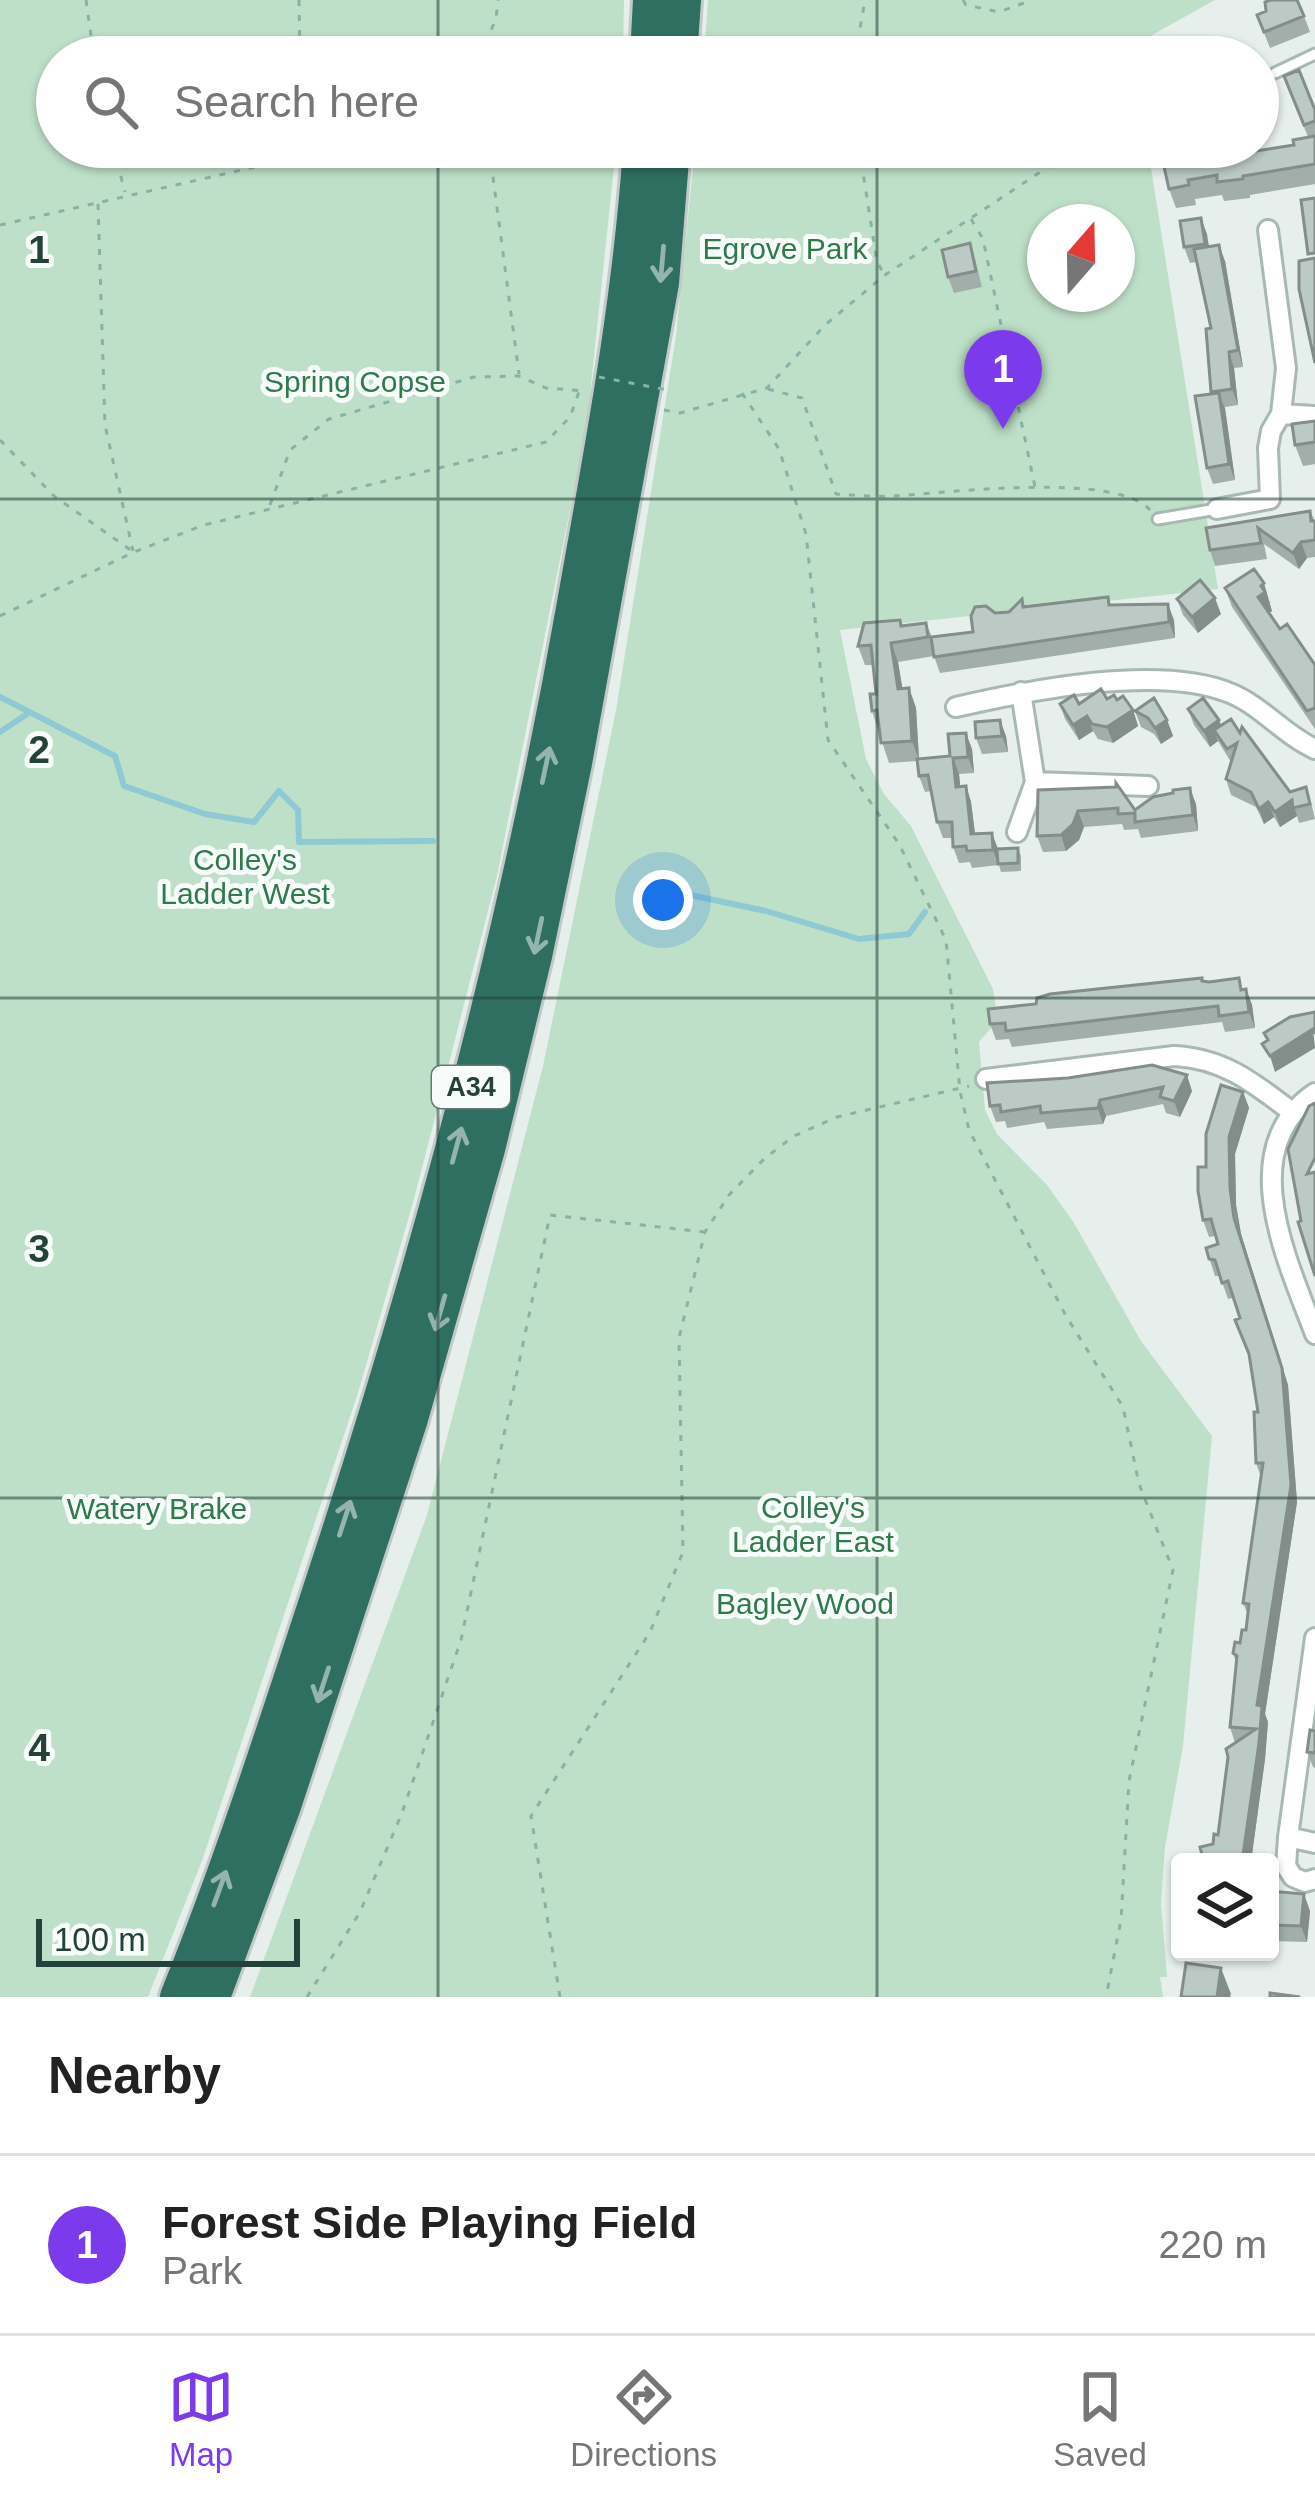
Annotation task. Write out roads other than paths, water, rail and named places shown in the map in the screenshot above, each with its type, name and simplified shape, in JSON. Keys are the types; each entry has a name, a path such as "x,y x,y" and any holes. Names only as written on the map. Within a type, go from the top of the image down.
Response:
{"highway":[{"path":"649,36 651,0"},
{"path":"680,36 683,0"},
{"name":"A34","path":"178,1997 254,1795 380,1412 469,1097 548,757 630,279 639,168"},
{"name":"A34","path":"212,1997 284,1806 409,1422 508,1063 574,764 657,306 670,168"}],"street":[{"path":"1217,509 1270,499 1268,448 1281,413 1286,368 1268,230"},
{"path":"1281,413 1315,416"},
{"path":"956,707 1021,692 1177,681 1213,687 1251,704 1315,749"},
{"path":"1017,832 1035,782 1021,692"},
{"path":"1035,782 1148,786"},
{"path":"986,1079 1200,1057 1249,1079 1292,1112"},
{"path":"1315,1093 1292,1112 1280,1133 1273,1162 1280,1240 1315,1334"},
{"path":"1315,1638 1311,1710 1285,1859 1288,1872 1299,1880 1315,1879"},
{"path":"1288,1837 1315,1843"}],"lane":[{"path":"1279,71 1315,54"},
{"path":"1158,519 1217,509"}],"waterway":[{"path":"0,697 115,756 124,786 205,814 254,822 279,791 298,810 299,842 433,841"},
{"path":"0,732 27,714"},
{"path":"671,891 766,911 859,939 909,934 925,912"}],"place":[{"name":"Forest Side Playing Field","path":"1003,429"}],"park label":[{"name":"Egrove Park","path":"785,249"},
{"name":"Spring Copse","path":"355,382"},
{"name":"Colley's Ladder West","path":"245,877"},
{"name":"Watery Brake","path":"157,1509"},
{"name":"Colley's Ladder East","path":"813,1526"},
{"name":"Bagley Wood","path":"805,1604"}]}
